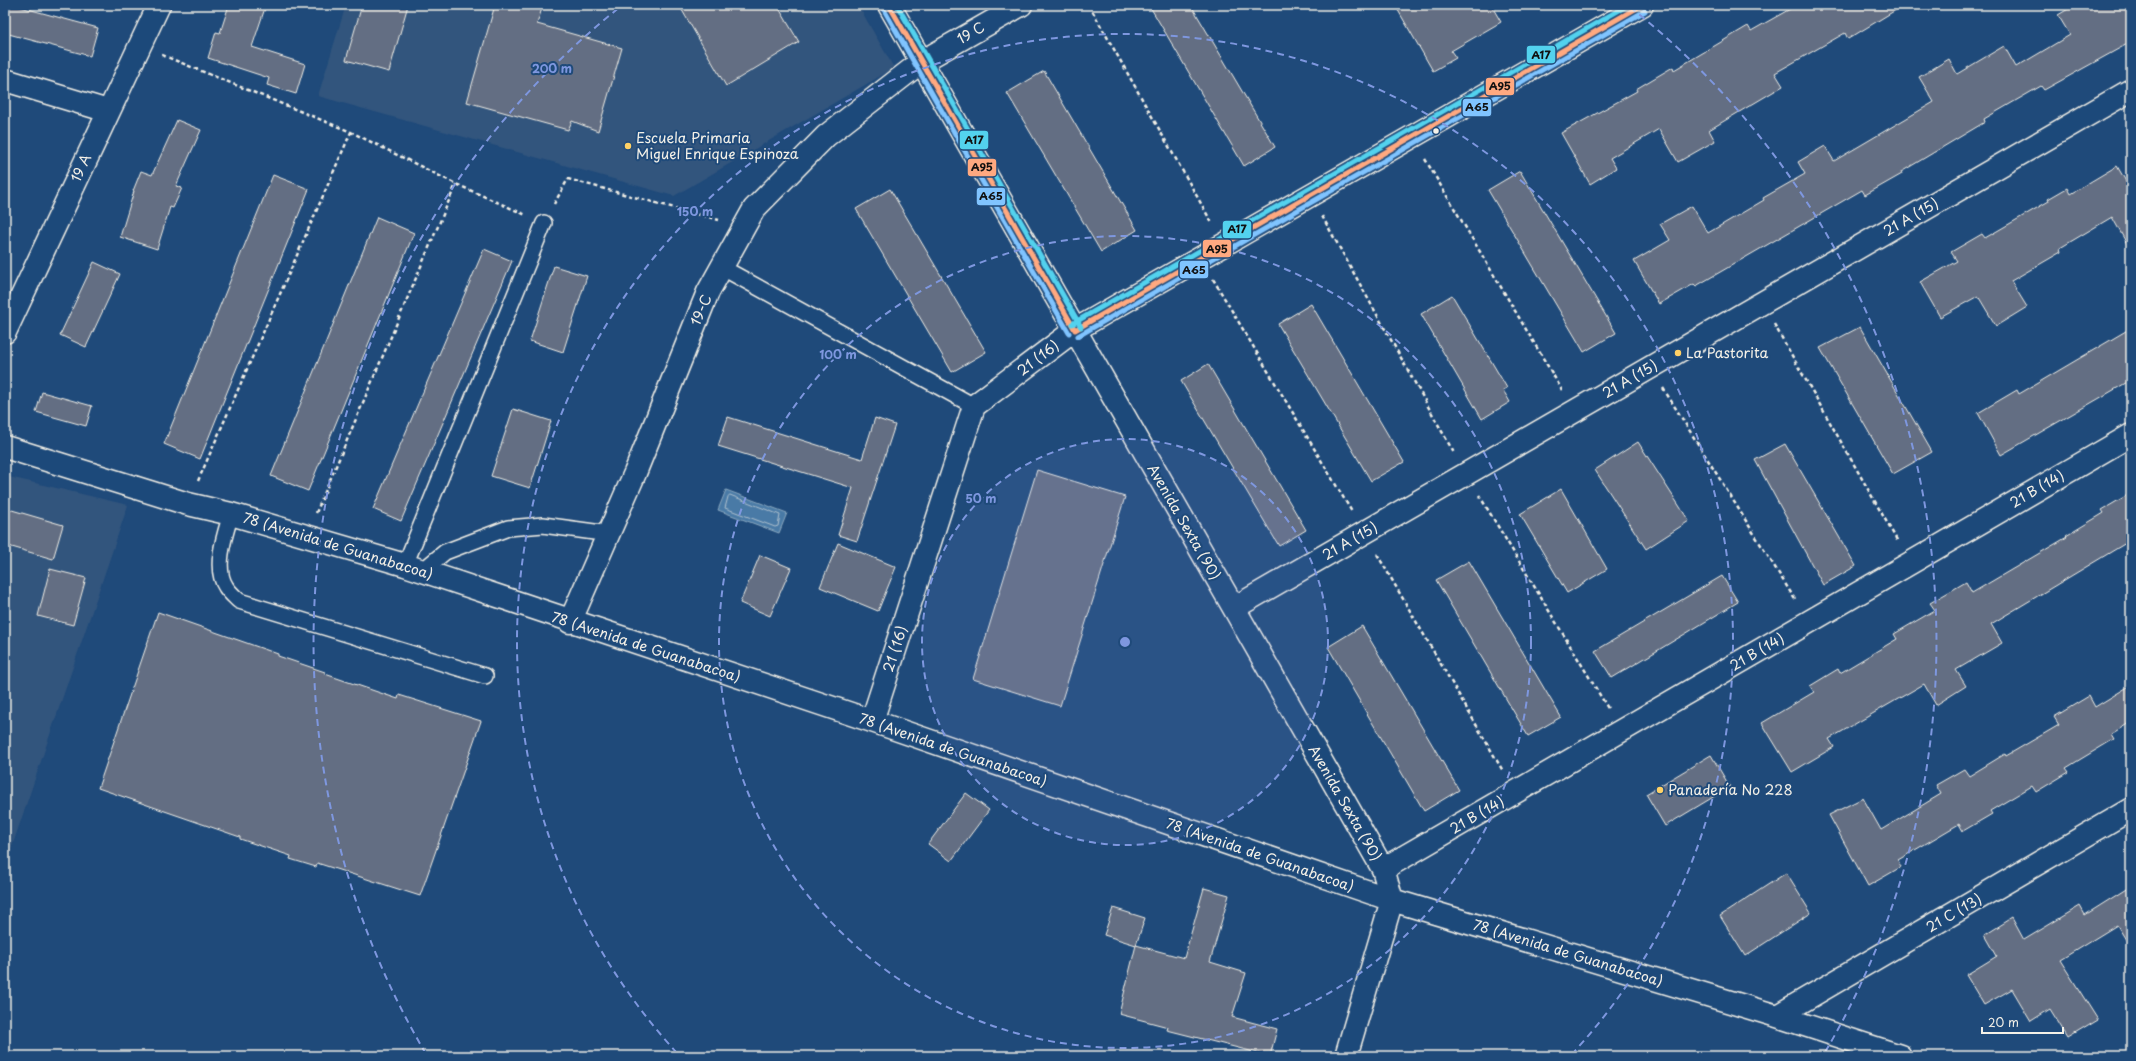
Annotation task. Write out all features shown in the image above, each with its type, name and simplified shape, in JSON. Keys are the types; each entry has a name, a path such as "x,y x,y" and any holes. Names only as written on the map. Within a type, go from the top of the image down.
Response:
{"street":[{"name":"19 A","path":"5,332 159,5"},
{"name":"Avenida Sexta (90)","path":"889,5 1383,869 1392,900"},
{"name":"19 C","path":"921,62 1021,5"},
{"name":"21 (16)","path":"872,722 974,406 1074,330 1642,5"},
{"name":"19-C","path":"570,622 609,534 708,292 754,209 826,136 921,62"},
{"path":"5,80 108,111"},
{"name":"21 A (15)","path":"1234,608 2131,90"},
{"name":"21 B (14)","path":"1383,869 2131,435"},
{"name":"78 (Avenida de Guanabacoa)","path":"5,447 188,504 231,514 413,568 570,622 872,722 1392,900 1777,1016 1900,1056"},
{"name":"21 C (13)","path":"1777,1016 2131,809"},
{"path":"1346,1056 1392,900"}],"lane":[{"path":"413,568 544,222"},
{"path":"721,267 974,406"},
{"path":"231,514 221,544 221,571 226,587 239,601 485,676"},
{"path":"413,568 445,552 508,528 543,525 609,534"}],"path":[{"path":"1089,5 1224,244"},
{"path":"140,46 351,132 456,184 544,222 568,179 744,227"},
{"path":"188,504 351,132"},
{"path":"1412,137 1574,411"},
{"path":"306,536 456,184"},
{"path":"1762,303 1910,563"},
{"path":"1650,368 1809,622"}],"shaded area":[{"name":"Escuela Primaria Miguel Enrique Espinoza","path":"346,5 858,5 894,68 674,196 318,96"},
{"path":"5,476 128,505 5,867"}],"water":[{"path":"726,490 787,513 779,533 718,510"}],"building":[{"path":"5,5 13,5 98,28 90,56 5,33"},
{"path":"229,5 266,5 252,47 305,64 296,94 267,85 269,78 208,58 216,32 220,33"},
{"path":"362,5 408,5 389,72 346,60"},
{"path":"495,5 543,5 537,24 622,48 598,131 572,121 568,130 467,102"},
{"path":"679,5 777,5 799,42 726,86"},
{"path":"1149,5 1191,5 1275,147 1244,166"},
{"path":"1395,5 1491,5 1501,22 1451,51 1456,58 1433,71"},
{"path":"1797,5 1904,5 1848,39 1845,33 1775,73 1783,86 1709,130 1715,141 1678,162 1659,129 1610,158 1616,168 1590,184 1561,133 1637,91 1636,89 1673,67 1674,70 1748,26 1751,31"},
{"path":"2075,5 2131,5 2131,42 2044,90 2041,86 1984,119 1985,122 1901,172 1902,174 1865,195 1862,190 1696,286 1694,284 1659,304 1634,261 1670,240 1660,224 1692,206 1708,233 1764,200 1763,198 1805,174 1798,162 1825,146 1834,161 1934,102 1919,77 1949,59 1957,74 2004,46 2016,67 2070,35 2058,15"},
{"path":"1044,71 1137,230 1101,252 1007,93"},
{"path":"177,120 201,130 176,186 182,188 173,208 170,207 157,249 120,237 133,191 141,171 152,175"},
{"path":"2117,166 2131,190 2131,251 2112,217 2060,248 2061,252 2011,281 2027,307 1996,326 1978,296 1940,317 1920,282 1957,261 1951,252 1982,234 1985,238 2049,201 2048,199 2067,188 2070,194"},
{"path":"1520,171 1616,333 1584,352 1488,190"},
{"path":"273,175 309,189 200,459 164,444"},
{"path":"890,189 986,352 952,372 856,209"},
{"path":"377,217 414,233 308,491 271,476"},
{"path":"484,249 512,261 401,521 373,509"},
{"path":"94,262 120,274 86,347 60,335"},
{"path":"554,266 587,276 563,352 530,341"},
{"path":"1452,295 1507,388 1503,390 1510,402 1482,419 1421,314"},
{"path":"1311,304 1404,462 1371,481 1278,324"},
{"path":"1860,327 1932,452 1893,474 1820,348"},
{"path":"2131,328 2131,380 2001,455 1978,413 2017,390 2019,394"},
{"path":"1208,364 1306,530 1279,546 1181,381"},
{"path":"42,392 92,406 86,426 36,412"},
{"path":"513,409 551,421 530,488 491,476"},
{"path":"728,417 862,459 875,418 895,425 857,541 838,535 853,488 718,446"},
{"path":"1638,442 1689,521 1646,549 1595,470"},
{"path":"1785,444 1856,566 1823,585 1755,460"},
{"path":"1037,470 1125,497 1060,706 973,679"},
{"path":"1561,489 1607,569 1567,593 1520,514"},
{"path":"2131,493 2131,540 1991,624 2002,643 1956,670 1966,686 1936,705 1924,684 1829,739 1834,747 1792,772 1762,723 1814,692 1810,686 1838,669 1840,673 1897,639 1894,634 1935,610 1930,603 1966,582 1972,593 2067,537 2066,536 2104,513 2102,510"},
{"path":"5,508 63,525 53,559 5,545"},
{"path":"838,543 896,567 878,611 820,587"},
{"path":"760,555 791,568 770,616 740,603"},
{"path":"1469,561 1561,717 1528,736 1436,580"},
{"path":"50,569 86,578 73,625 38,616"},
{"path":"1722,576 1738,602 1612,678 1595,651"},
{"path":"158,612 278,654 278,656 325,672 325,674 398,699 399,695 481,721 420,896 317,863 316,867 290,859 291,856 240,839 240,837 98,788"},
{"path":"1362,626 1459,790 1424,811 1328,647"},
{"path":"2131,685 2131,722 2111,734 2114,739 2066,768 2069,772 2036,792 2032,786 1990,811 1992,814 1963,831 1959,824 1898,860 1901,867 1868,886 1829,815 1863,798 1881,830 1941,794 1936,785 1964,769 1969,776 2005,754 2006,756 2059,725 2054,717 2089,696 2095,707"},
{"path":"1711,755 1730,787 1665,826 1646,794"},
{"path":"966,793 989,810 951,861 928,844"},
{"path":"1786,873 1811,913 1745,956 1720,916"},
{"path":"2131,886 2131,948 2117,925 2060,960 2098,1020 2068,1038 2050,1009 2031,1021 2012,989 1984,1005 1966,975 1997,956 1985,935 2012,918 2024,940 2080,906 2085,915"},
{"path":"1204,888 1229,895 1210,962 1246,973 1232,1017 1277,1029 1270,1056 1167,1030 1168,1027 1119,1014 1136,945 1184,958"},
{"path":"1113,908 1145,918 1136,945 1104,935"}],"transit line":[{"name":"A95","path":"889,5 1075,330"},
{"name":"A17","path":"897,5 1081,327"},
{"name":"A17","path":"1072,324 1628,5"},
{"name":"A95","path":"1075,330 1642,5"},
{"name":"A65","path":"883,8 1069,333"},
{"name":"A65","path":"1078,336 1645,11"}],"place":[{"name":"Escuela Primaria Miguel Enrique Espinoza","path":"628,146"},
{"name":"La Pastorita","path":"1678,353"},
{"name":"Panadería No 228","path":"1660,790"}]}
